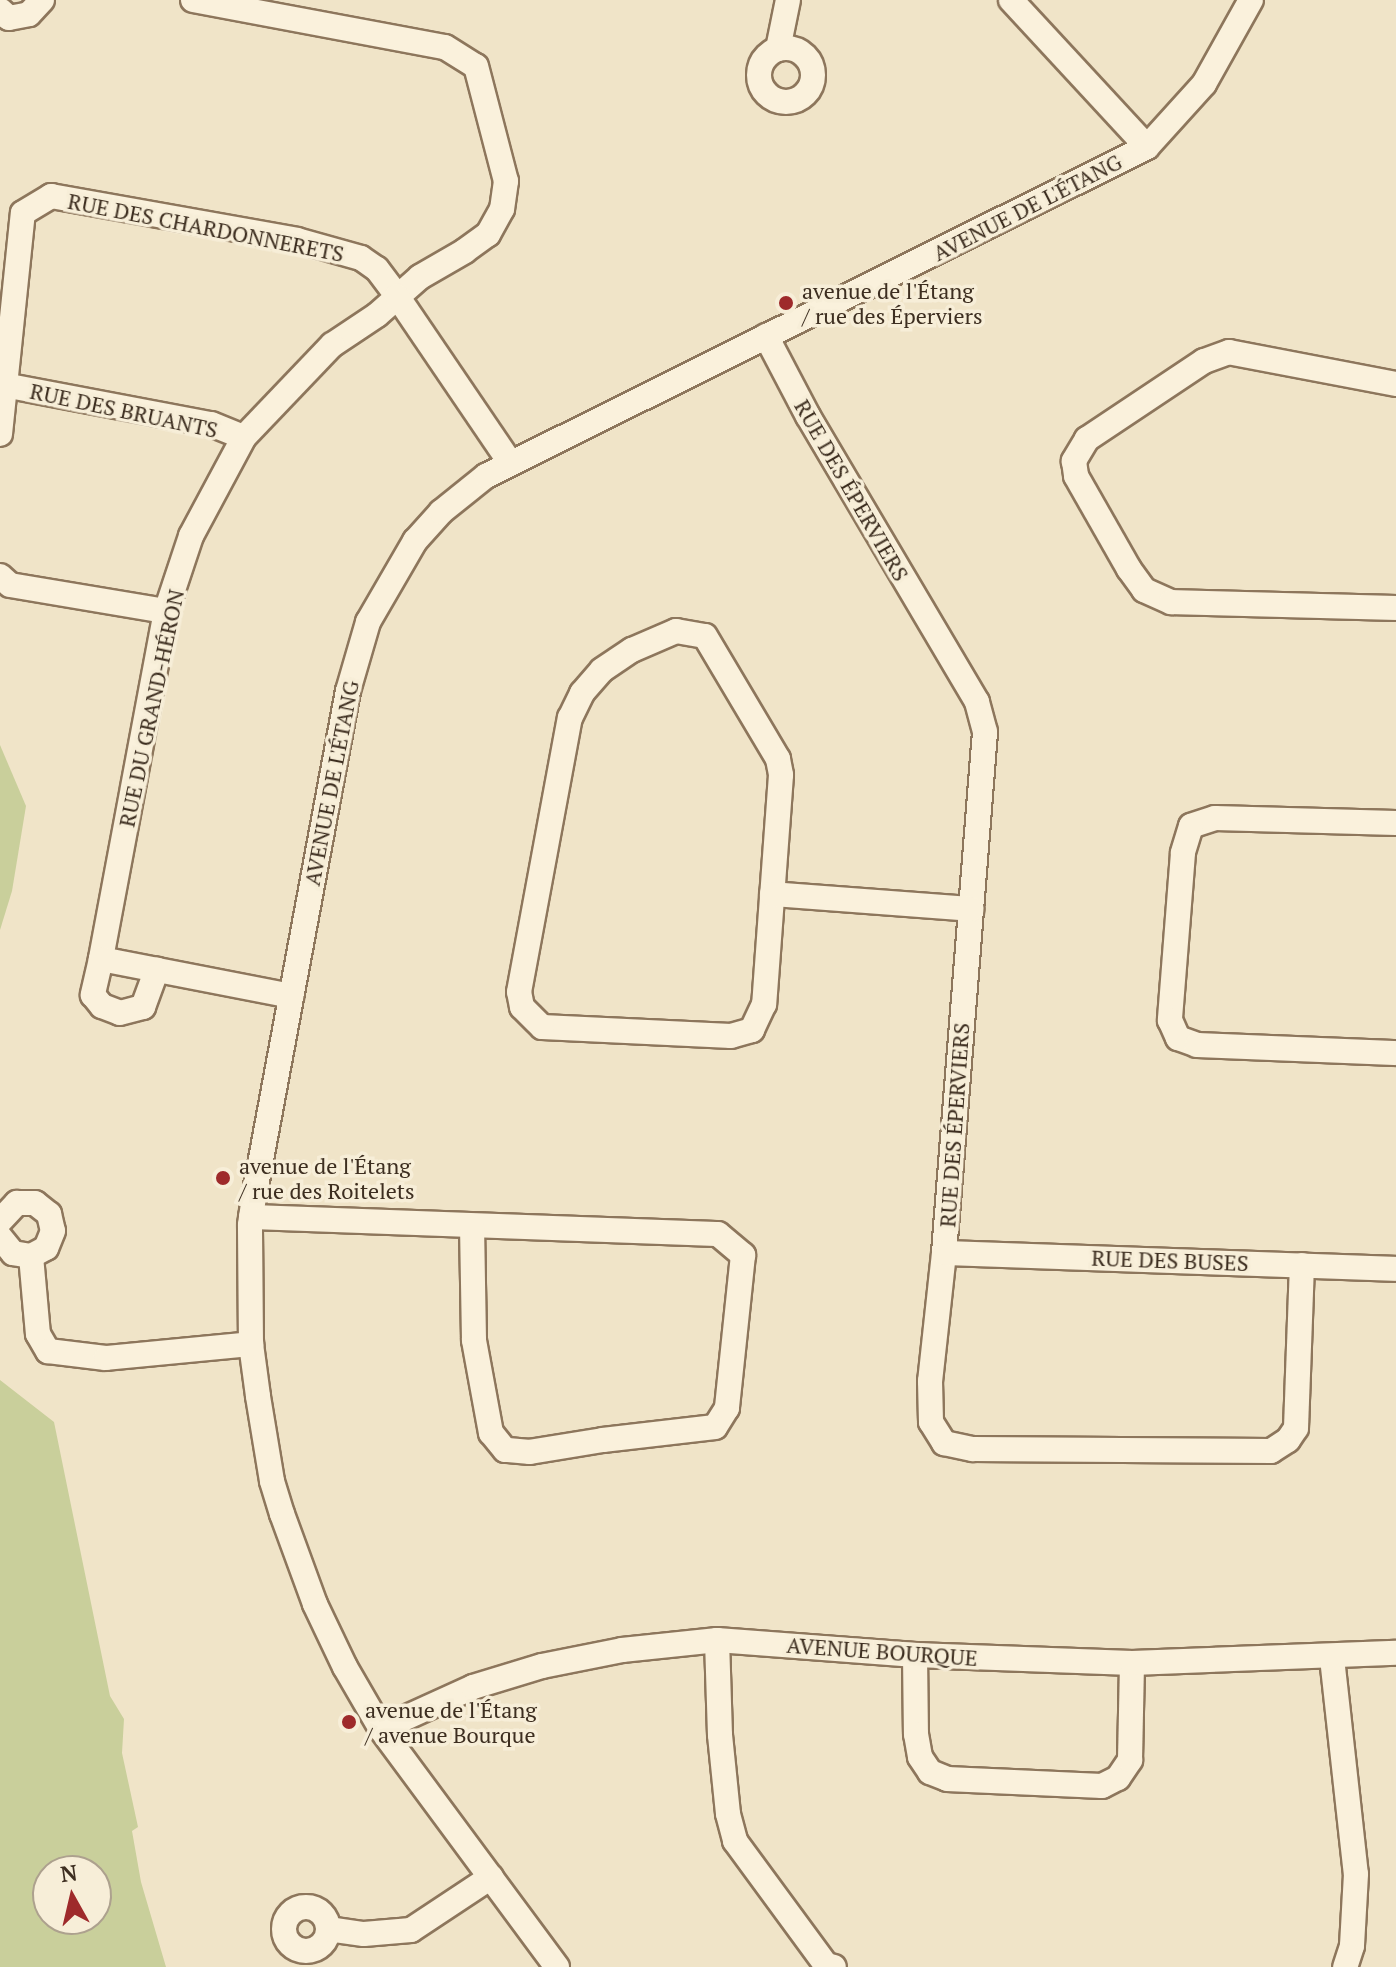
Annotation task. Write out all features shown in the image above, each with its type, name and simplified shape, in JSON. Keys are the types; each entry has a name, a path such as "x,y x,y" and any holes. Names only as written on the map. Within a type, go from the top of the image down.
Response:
{"street":[{"path":"0,10 9,18 29,14 42,0"},
{"name":"RUE DU GRAND-HÉRON","path":"157,969 143,1007 120,1013 102,1006 93,995 166,611 191,536 244,437 332,345 377,315 420,277 488,234 502,209 506,181 476,66 445,47 193,0"},
{"path":"778,49 788,0"},
{"path":"1011,0 1147,147"},
{"name":"AVENUE DE L'ÉTANG","path":"557,1967 381,1729 345,1667 315,1604 282,1514 268,1456 251,1344 251,1217 262,1140 348,691 368,622 415,541 462,494 510,462 1147,147 1204,84 1251,0"},
{"name":"RUE DES CHARDONNERETS","path":"0,434 23,213 51,196 297,240 361,258 377,269 397,296 510,462"},
{"name":"RUE DES ÉPERVIERS","path":"766,336 808,416 977,702 985,732 944,1253 930,1381 931,1422 944,1443 973,1449 1271,1451 1288,1440 1296,1428 1302,1265"},
{"path":"1396,384 1229,352 1204,361 1087,439 1074,461 1076,476 1144,590 1171,602 1396,608"},
{"name":"RUE DES BRUANTS","path":"4,385 211,424 244,437"},
{"path":"0,576 10,585 166,611"},
{"path":"676,631 705,636 778,759 781,775 772,894 764,1004 752,1030 708,1037 556,1029 542,1027 529,1018 522,1007 519,992 570,718 582,693 602,670 632,650 676,631"},
{"path":"1396,823 1215,818 1191,826 1183,853 1170,1020 1178,1038 1197,1045 1396,1053"},
{"path":"772,894 971,909"},
{"path":"101,959 291,996"},
{"path":"0,1221 9,1208 26,1202 43,1208 52,1223 51,1240 46,1248 31,1256 13,1253 0,1237"},
{"path":"251,1217 718,1234 743,1255 727,1408 715,1427 530,1452 505,1450 491,1433 474,1340 472,1226"},
{"name":"RUE DES BUSES","path":"944,1253 1396,1269"},
{"path":"31,1256 38,1334 48,1351 106,1358 251,1344"},
{"path":"717,1640 720,1735 728,1814 735,1841 826,1965 834,1967"},
{"name":"AVENUE BOURQUE","path":"381,1729 473,1687 542,1666 622,1650 717,1640 915,1655 1132,1663 1332,1658 1396,1653"},
{"path":"915,1655 916,1734 920,1757 930,1772 947,1779 1102,1786 1118,1778 1130,1760 1132,1663"},
{"path":"1332,1658 1356,1874 1352,1946 1345,1967"},
{"path":"328,1929 364,1934 411,1930 491,1877"}],"green space":[{"path":"0,745 26,806 12,891 0,930"},
{"path":"0,1380 54,1422 110,1696 124,1719 122,1753 138,1827 132,1831 141,1882 166,1967 0,1967"}],"place":[{"name":"avenue de l'Étang / rue des Éperviers","path":"786,303"},
{"name":"avenue de l'Étang / rue des Roitelets","path":"223,1178"},
{"name":"avenue de l'Étang / avenue Bourque","path":"349,1722"}]}
